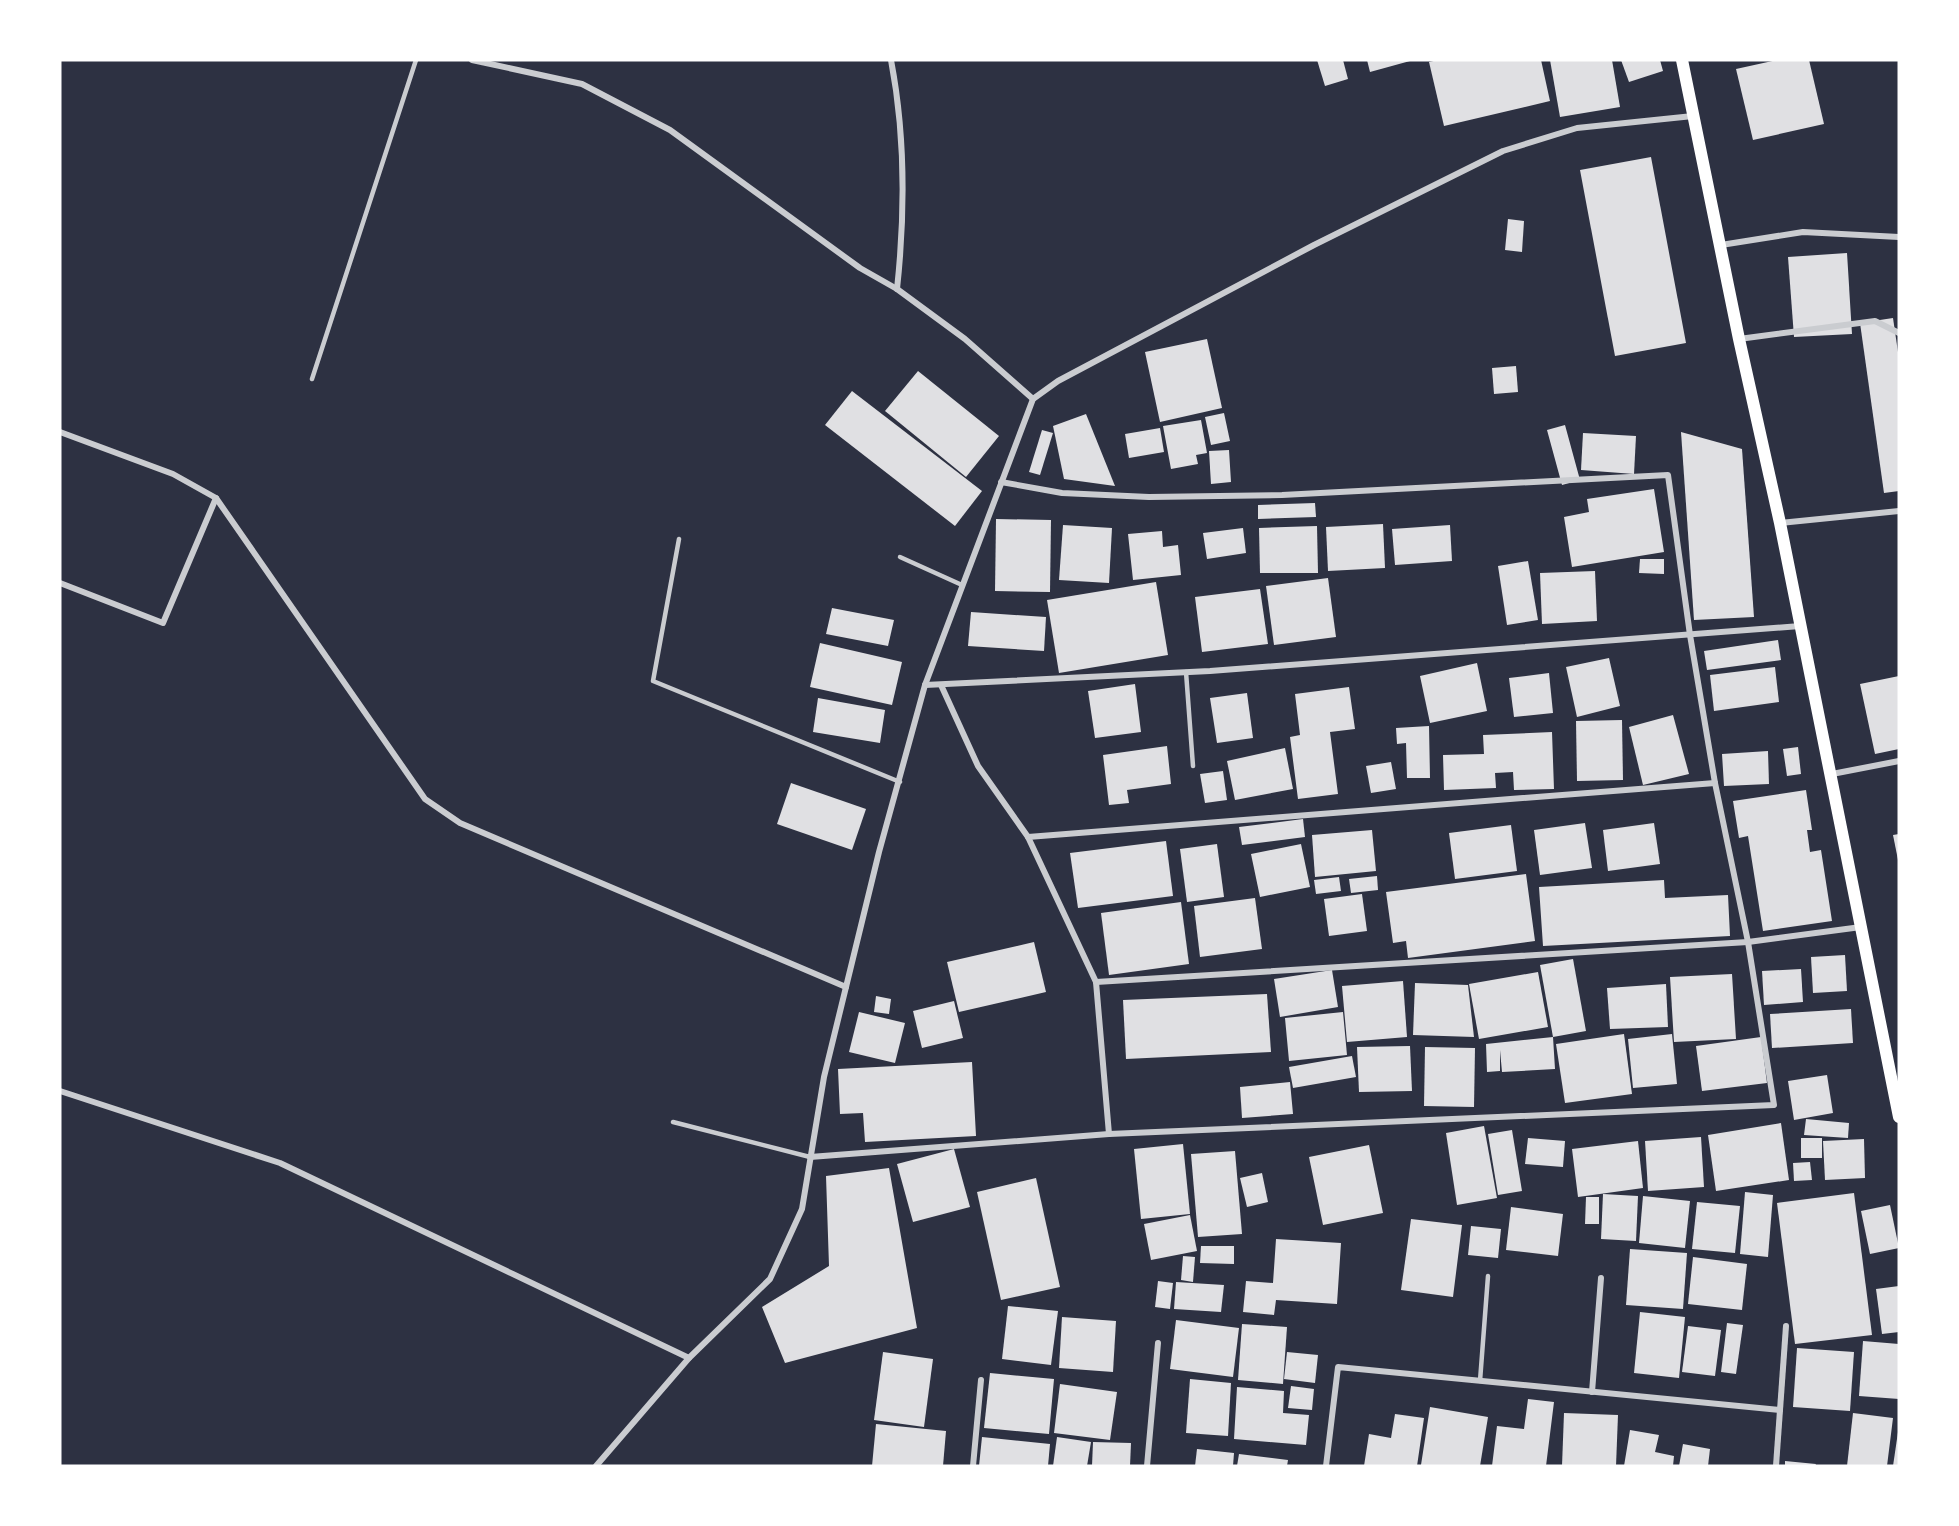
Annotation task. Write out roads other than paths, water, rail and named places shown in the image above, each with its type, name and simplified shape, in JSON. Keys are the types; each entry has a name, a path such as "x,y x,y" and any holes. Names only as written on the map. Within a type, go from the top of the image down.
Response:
{"main road":[{"path":"1682,60 1832,774 1899,1117"}],"street":[{"path":"472,60 582,84 670,130 860,268 897,289 965,339 1033,399"},
{"path":"891,60 896,86 904,228 897,289"},
{"path":"596,1466 689,1358 770,1278 802,1209 824,1077 879,852 925,685 1033,399 1058,381 1294,256 1503,151 1577,128 1693,116"},
{"path":"1721,245 1803,232 1899,237"},
{"path":"1739,339 1875,321 1899,333"},
{"path":"60,432 173,474 216,498 425,799 460,823 846,987"},
{"path":"810,1157 1109,1134 1774,1105 1748,942 1715,783 1690,635 1668,475 1282,495 1193,496 1062,493 1001,482"},
{"path":"60,583 163,623 216,498"},
{"path":"1780,523 1899,511"},
{"path":"925,685 1186,672 1800,626"},
{"path":"940,685 978,766 1028,837 1096,982 1109,1134"},
{"path":"1832,774 1899,761"},
{"path":"1028,837 1715,783"},
{"path":"1096,982 1748,942 1862,927"},
{"path":"60,1091 280,1163 689,1358"},
{"path":"1592,1392 1602,1278"},
{"path":"1776,1466 1786,1326"},
{"path":"1147,1466 1158,1343"},
{"path":"1326,1466 1338,1367 1780,1410"},
{"path":"973,1466 981,1380"}],"lane":[{"path":"312,379 416,60"},
{"path":"680,539 653,681 900,782"},
{"path":"900,557 962,585"},
{"path":"1186,672 1192,766"},
{"path":"673,1122 810,1157"},
{"path":"1480,1382 1488,1276"}]}
